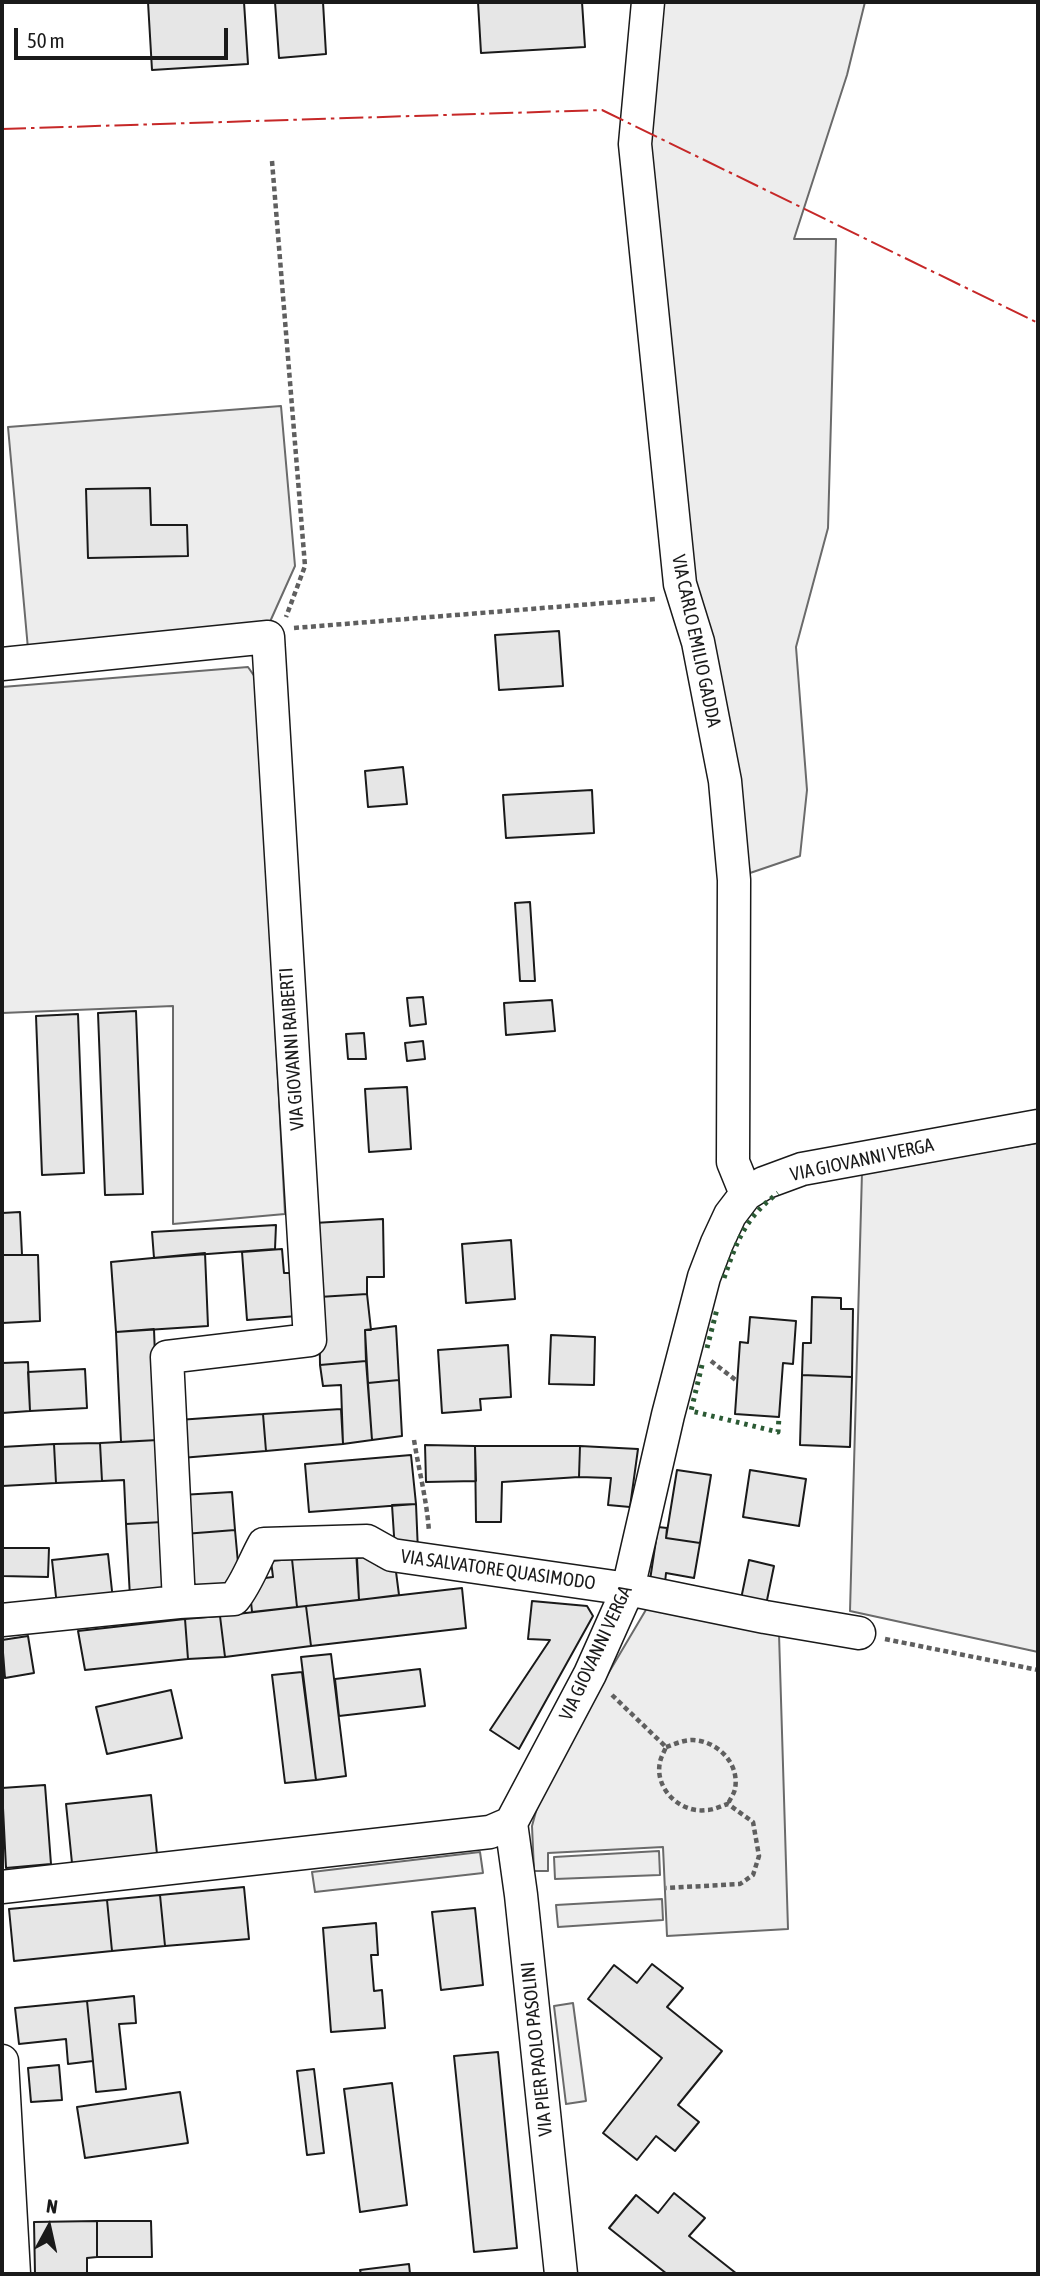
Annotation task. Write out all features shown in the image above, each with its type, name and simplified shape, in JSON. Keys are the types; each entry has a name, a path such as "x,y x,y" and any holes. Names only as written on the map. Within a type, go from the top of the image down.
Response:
{"street":[{"name":"VIA CARLO EMILIO GADDA","path":"648,2 635,144 680,583 698,642 725,781 734,880 733,1162 747,1194"},
{"path":"2,664 275,633"},
{"name":"VIA GIOVANNI RAIBERTI","path":"179,1602 167,1357 310,1340 275,633"},
{"name":"VIA GIOVANNI VERGA","path":"511,1823 590,1674 628,1589 668,1415 704,1277 730,1215 747,1194 764,1183 802,1169 1038,1126"},
{"name":"VIA SALVATORE QUASIMODO","path":"2,1620 234,1599 264,1544 367,1541 391,1555 628,1589 859,1633"},
{"path":"2,1886 490,1832 511,1823"},
{"name":"VIA PIER PAOLO PASOLINI","path":"511,1823 561,2274"},
{"path":"2,2062 14,2274"}],"path":[{"path":"272,161 305,566 275,633 684,596"},
{"path":"414,1440 427,1505 430,1562"},
{"path":"859,1633 1038,1670"},
{"path":"590,1674 666,1747"},
{"path":"694,1740 712,1745 721,1751 729,1760 735,1774 735,1790 728,1804 707,1811 694,1810 672,1800 659,1771 666,1747 680,1741 694,1740"},
{"path":"666,1888 740,1884 753,1875 759,1856 753,1822 728,1804"}],"shaded area":[{"path":"657,2 865,2 847,75 794,239 836,239 828,528 796,647 807,790 800,856 750,873 694,586 645,134"},
{"path":"281,406 295,566 260,644 29,660 8,427"},
{"path":"248,667 257,680 285,1214 173,1224 173,1006 2,1013 2,687"},
{"path":"1038,1143 1038,1652 850,1611 862,1172"},
{"path":"647,1608 779,1634 788,1929 667,1936 663,1847 548,1853 548,1871 534,1871 532,1826 544,1782"},
{"path":"659,1851 660,1875 555,1879 554,1857"},
{"path":"480,1852 483,1873 315,1892 312,1872"},
{"path":"662,1899 663,1920 558,1927 556,1905"},
{"path":"573,2003 586,2101 566,2104 554,2006"}],"building":[{"path":"148,2 244,2 248,64 152,70"},
{"path":"275,2 323,2 326,54 279,58"},
{"path":"478,2 582,2 585,47 481,53"},
{"path":"150,488 151,525 187,525 188,556 88,558 86,489"},
{"path":"559,631 563,686 499,690 495,635"},
{"path":"403,767 407,804 368,807 365,771"},
{"path":"592,790 594,833 506,838 503,795"},
{"path":"530,902 535,981 520,981 515,903"},
{"path":"423,997 426,1024 410,1026 407,998"},
{"path":"552,1000 555,1031 506,1035 504,1003"},
{"path":"136,1011 143,1194 105,1195 98,1013"},
{"path":"78,1014 84,1173 42,1175 36,1016"},
{"path":"364,1033 366,1059 348,1059 346,1034"},
{"path":"423,1041 425,1059 407,1061 405,1043"},
{"path":"407,1087 411,1149 369,1152 365,1089"},
{"path":"20,1212 22,1255 2,1255 2,1213"},
{"path":"383,1219 384,1277 367,1277 367,1294 319,1297 314,1223"},
{"path":"276,1225 275,1249 154,1258 152,1232"},
{"path":"511,1240 515,1299 466,1303 462,1244"},
{"path":"282,1249 284,1273 294,1273 297,1316 247,1320 242,1252"},
{"path":"205,1253 208,1326 116,1332 111,1262"},
{"path":"2,1255 38,1255 40,1321 2,1323"},
{"path":"367,1294 371,1330 365,1330 366,1361 320,1365 319,1297"},
{"path":"812,1297 841,1298 841,1309 853,1309 852,1377 802,1375 803,1343 811,1343"},
{"path":"750,1317 796,1321 793,1364 783,1363 779,1417 735,1414 740,1342 748,1343"},
{"path":"396,1326 399,1380 368,1383 365,1330"},
{"path":"154,1329 158,1440 121,1442 116,1332"},
{"path":"551,1335 595,1337 594,1385 549,1384"},
{"path":"508,1345 511,1397 480,1399 481,1410 442,1413 438,1350"},
{"path":"366,1361 372,1440 343,1444 341,1385 323,1386 320,1365"},
{"path":"28,1362 30,1411 2,1413 2,1363"},
{"path":"85,1369 87,1408 30,1411 28,1372"},
{"path":"802,1375 852,1377 850,1447 800,1445"},
{"path":"399,1380 402,1436 372,1440 368,1383"},
{"path":"341,1409 343,1444 266,1451 263,1414"},
{"path":"263,1414 266,1451 181,1458 178,1420"},
{"path":"158,1440 163,1522 126,1524 124,1480 102,1481 100,1443"},
{"path":"100,1443 102,1481 56,1483 54,1444"},
{"path":"54,1444 56,1483 2,1486 2,1447"},
{"path":"425,1445 475,1446 476,1481 426,1482"},
{"path":"475,1446 580,1446 579,1477 502,1482 501,1522 476,1522"},
{"path":"580,1446 638,1449 630,1507 608,1505 611,1478 579,1477"},
{"path":"411,1455 416,1504 309,1512 305,1464"},
{"path":"677,1470 711,1475 700,1543 666,1538"},
{"path":"750,1470 806,1479 799,1526 743,1517"},
{"path":"232,1492 235,1530 184,1534 181,1495"},
{"path":"416,1504 418,1552 395,1551 392,1505"},
{"path":"163,1522 167,1595 130,1597 126,1524"},
{"path":"658,1527 667,1528 666,1538 700,1543 694,1578 666,1573 665,1583 650,1580"},
{"path":"235,1530 240,1585 188,1590 184,1534"},
{"path":"2,1548 49,1548 48,1577 2,1576"},
{"path":"356,1550 359,1600 297,1607 292,1559"},
{"path":"108,1554 113,1600 57,1606 52,1560"},
{"path":"376,1555 378,1566 395,1564 399,1595 359,1600 357,1558"},
{"path":"292,1559 297,1607 252,1612 249,1580 273,1577 271,1561"},
{"path":"749,1560 774,1566 766,1605 741,1599"},
{"path":"462,1588 466,1628 311,1646 306,1606"},
{"path":"532,1601 587,1606 593,1616 519,1749 490,1730 550,1640 528,1639"},
{"path":"306,1606 311,1646 225,1657 220,1616"},
{"path":"220,1616 225,1657 188,1659 185,1619"},
{"path":"185,1619 188,1659 85,1670 78,1631"},
{"path":"28,1636 34,1673 5,1678 2,1640"},
{"path":"331,1654 346,1776 316,1780 301,1657"},
{"path":"420,1669 425,1706 339,1716 335,1679"},
{"path":"302,1672 316,1780 285,1783 272,1675"},
{"path":"171,1690 182,1738 107,1754 96,1707"},
{"path":"45,1785 51,1864 6,1868 2,1788"},
{"path":"151,1795 157,1854 72,1863 66,1804"},
{"path":"244,1887 249,1939 165,1946 160,1895"},
{"path":"160,1895 165,1946 112,1951 107,1900"},
{"path":"107,1900 112,1951 14,1961 9,1909"},
{"path":"475,1908 483,1985 441,1990 432,1912"},
{"path":"376,1923 378,1955 371,1955 374,1991 382,1990 385,2028 331,2032 323,1928"},
{"path":"652,1964 683,1988 667,2007 722,2051 678,2105 699,2122 675,2151 656,2136 637,2160 603,2133 662,2058 588,1999 614,1965 637,1983"},
{"path":"134,1996 136,2023 119,2024 126,2089 96,2092 87,2001"},
{"path":"87,2001 93,2061 68,2064 66,2039 19,2044 15,2008"},
{"path":"498,2052 517,2248 474,2252 454,2056"},
{"path":"59,2065 62,2100 31,2102 28,2068"},
{"path":"314,2069 324,2153 307,2155 297,2071"},
{"path":"392,2083 407,2205 360,2212 344,2089"},
{"path":"180,2092 188,2143 85,2158 77,2107"},
{"path":"674,2193 705,2218 689,2236 737,2274 667,2274 609,2228 636,2195 658,2213"},
{"path":"97,2221 151,2221 152,2257 97,2257"},
{"path":"97,2221 97,2257 87,2258 87,2274 35,2274 34,2222"},
{"path":"409,2264 410,2274 361,2274 360,2270"}],"hedge":[{"path":"724,1278 733,1252 750,1220 778,1193"},
{"path":"707,1348 717,1309"},
{"path":"702,1365 691,1411 778,1432 779,1417"}],"power":[{"path":"2,129 602,110 1038,323"}]}
